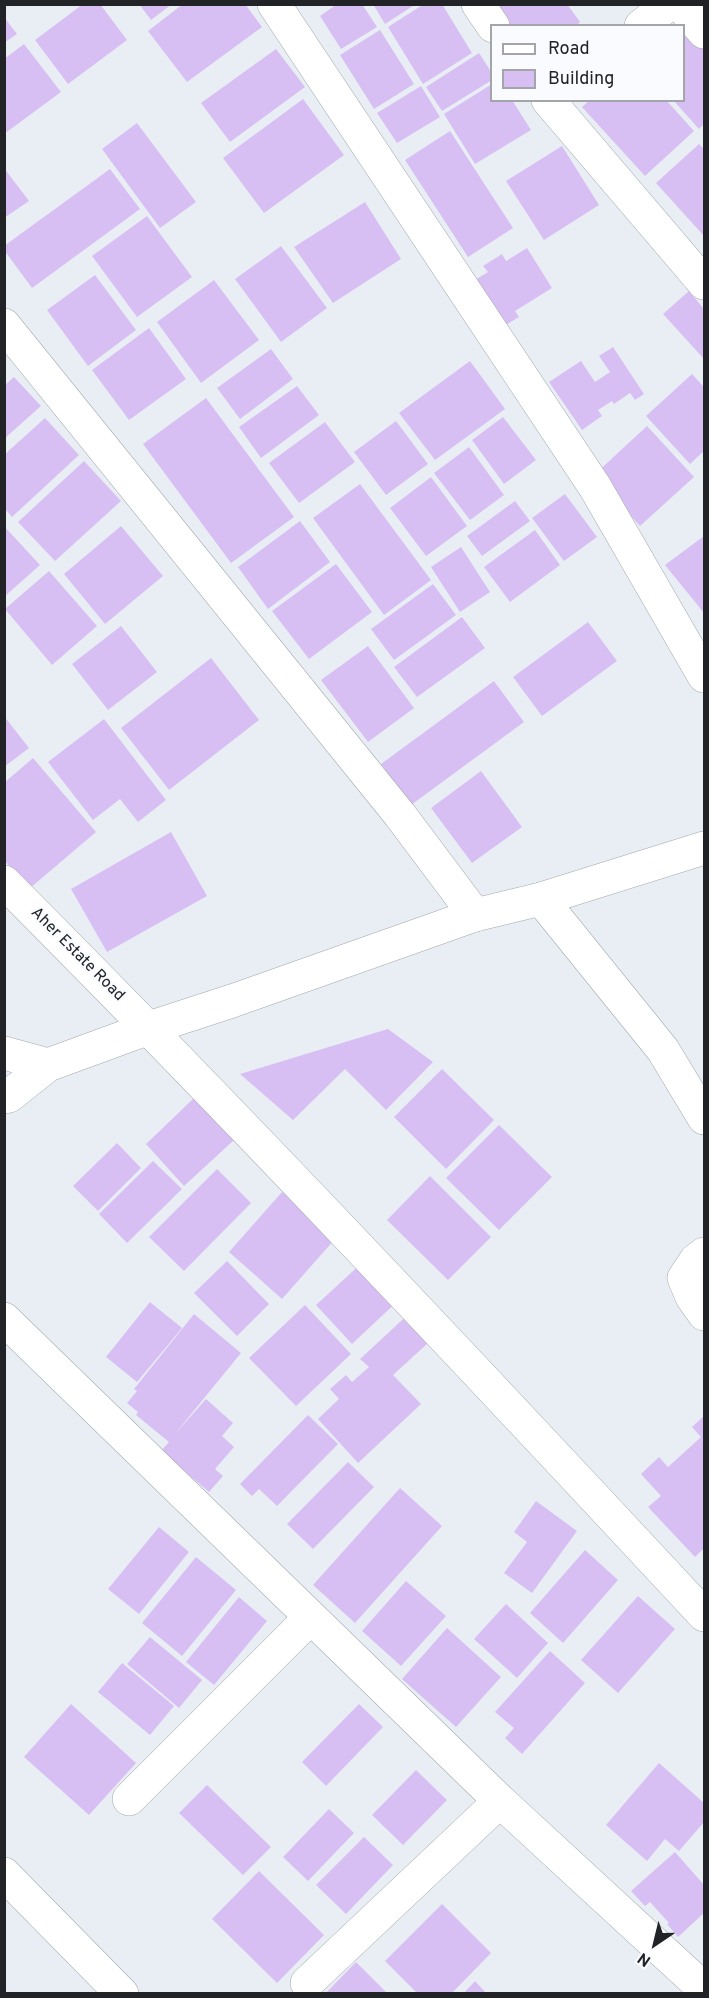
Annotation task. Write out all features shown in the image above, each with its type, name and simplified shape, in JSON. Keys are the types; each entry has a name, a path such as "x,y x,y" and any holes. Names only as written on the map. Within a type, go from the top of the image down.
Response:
{"street":[{"path":"274,4 595,487 705,676"},
{"path":"478,4 492,24"},
{"path":"644,24 669,4"},
{"path":"680,4 705,32"},
{"path":"550,102 705,283"},
{"path":"4,325 400,815 475,915"},
{"path":"4,1097 48,1065 149,1028 475,915 541,899 705,848"},
{"name":"Aher Estate Road","path":"4,882 149,1028 472,1366 705,1615"},
{"path":"541,899 663,1050 705,1118"},
{"path":"4,1053 48,1065"},
{"path":"705,1254 696,1260 684,1278 692,1297 705,1314"},
{"path":"4,1318 500,1801 705,1989"},
{"path":"129,1799 310,1618"},
{"path":"307,1983 500,1801"},
{"path":"4,1874 122,1994"}],"building":[{"path":"83,4 100,4 127,40 68,84 35,40"},
{"path":"139,4 172,4 151,20"},
{"path":"183,4 245,4 262,27 187,82 148,31"},
{"path":"337,4 362,4 377,27 341,49 320,16"},
{"path":"373,4 416,4 385,24"},
{"path":"424,4 442,4 472,53 423,84 388,27"},
{"path":"490,4 567,4 580,22 578,24 504,24"},
{"path":"4,17 17,34 4,43"},
{"path":"685,27 704,43 704,124 699,129 675,102 685,102"},
{"path":"380,30 414,84 374,109 340,55"},
{"path":"24,44 61,92 4,134 4,59"},
{"path":"276,49 305,87 230,142 201,103"},
{"path":"479,53 490,70 490,81 442,111 426,87"},
{"path":"490,85 490,102 513,102 531,130 475,164 444,114"},
{"path":"421,86 440,117 397,143 377,113"},
{"path":"303,99 344,155 264,213 223,158"},
{"path":"588,102 668,102 694,131 645,176 582,107"},
{"path":"137,123 196,202 160,228 102,149"},
{"path":"450,131 513,228 468,257 405,160"},
{"path":"699,144 704,149 704,236 656,183"},
{"path":"562,146 599,205 544,240 506,181"},
{"path":"4,168 29,201 4,218"},
{"path":"110,169 140,209 32,288 4,250 4,246"},
{"path":"365,202 401,259 333,303 294,247"},
{"path":"147,216 192,277 137,317 92,256"},
{"path":"281,246 327,308 281,342 235,279"},
{"path":"527,248 552,288 515,311 519,317 504,326 475,280 488,272 483,266 502,254 506,261"},
{"path":"95,275 136,330 88,366 47,310"},
{"path":"214,280 259,340 201,383 157,322"},
{"path":"689,291 704,309 704,359 663,314"},
{"path":"149,328 186,379 129,420 92,370"},
{"path":"613,347 644,394 635,400 630,393 614,404 612,401 598,410 602,416 582,430 549,382 581,361 595,382 610,372 599,356"},
{"path":"271,349 293,379 240,419 217,388"},
{"path":"470,361 505,409 435,460 399,413"},
{"path":"692,374 704,387 704,451 690,464 646,416"},
{"path":"14,377 41,406 4,439 4,386"},
{"path":"297,386 319,415 261,458 239,427"},
{"path":"206,398 294,517 231,563 143,444"},
{"path":"503,417 536,460 504,484 472,440"},
{"path":"45,418 79,455 12,517 4,508 4,455"},
{"path":"396,421 428,464 386,495 354,452"},
{"path":"325,422 355,462 299,503 269,463"},
{"path":"647,426 694,477 640,526 594,475"},
{"path":"469,447 504,495 470,520 434,473"},
{"path":"84,461 121,501 55,561 18,522"},
{"path":"431,477 467,526 426,556 390,508"},
{"path":"360,484 431,580 384,615 313,518"},
{"path":"565,494 597,537 564,561 532,518"},
{"path":"515,501 530,521 482,556 467,536"},
{"path":"300,521 330,562 268,609 238,567"},
{"path":"4,526 40,565 4,597"},
{"path":"121,526 163,576 105,624 64,574"},
{"path":"535,530 560,565 510,602 484,567"},
{"path":"704,536 704,613 665,565"},
{"path":"461,547 490,592 460,612 431,567"},
{"path":"336,564 372,612 309,659 272,611"},
{"path":"49,571 97,626 52,665 5,609"},
{"path":"433,584 456,615 394,660 371,629"},
{"path":"462,617 485,648 417,697 394,667"},
{"path":"588,622 617,661 542,716 513,677"},
{"path":"121,626 157,672 108,710 72,664"},
{"path":"368,646 414,708 368,742 321,680"},
{"path":"211,658 259,720 169,790 121,728"},
{"path":"494,681 524,722 411,805 381,764"},
{"path":"4,716 29,748 4,767"},
{"path":"104,719 166,800 138,822 120,799 93,820 48,762"},
{"path":"33,758 96,832 29,889 5,861 5,782"},
{"path":"481,771 522,827 472,863 431,808"},
{"path":"171,832 207,896 107,952 71,889"},
{"path":"388,1029 433,1062 386,1110 345,1069 293,1120 240,1074"},
{"path":"442,1069 494,1120 446,1169 394,1117"},
{"path":"194,1098 234,1140 184,1186 146,1144"},
{"path":"499,1125 552,1177 499,1230 446,1178"},
{"path":"117,1143 141,1168 98,1211 73,1186"},
{"path":"153,1161 182,1189 127,1243 99,1214"},
{"path":"217,1169 251,1203 184,1271 149,1237"},
{"path":"430,1176 491,1237 448,1280 387,1220"},
{"path":"282,1192 335,1239 282,1299 229,1252"},
{"path":"365,1260 401,1298 352,1344 316,1305"},
{"path":"227,1261 269,1304 237,1336 194,1293"},
{"path":"150,1302 182,1328 137,1382 106,1357"},
{"path":"305,1305 351,1354 296,1406 249,1358"},
{"path":"414,1309 438,1334 393,1375 421,1404 358,1463 318,1419 339,1399 330,1389 346,1375 352,1382 369,1367 360,1359"},
{"path":"194,1314 241,1353 174,1435 206,1399 233,1423 222,1436 234,1447 215,1469 223,1476 209,1492 161,1451 169,1442 136,1415 138,1412 127,1403 137,1391 134,1389"},
{"path":"308,1415 338,1444 277,1506 259,1489 252,1496 240,1484"},
{"path":"704,1416 704,1548 695,1557 648,1507 661,1496 641,1474 659,1457 668,1467 701,1437 692,1427"},
{"path":"348,1462 374,1487 313,1549 287,1524"},
{"path":"400,1488 442,1526 355,1623 313,1585"},
{"path":"536,1501 577,1531 532,1593 504,1573 527,1542 514,1532"},
{"path":"159,1527 189,1552 139,1614 108,1589"},
{"path":"585,1550 618,1580 563,1643 530,1613"},
{"path":"196,1557 236,1590 182,1656 142,1623"},
{"path":"406,1581 446,1616 401,1666 362,1631"},
{"path":"638,1596 675,1629 618,1693 581,1660"},
{"path":"239,1597 267,1621 214,1685 186,1662"},
{"path":"506,1604 548,1643 517,1678 474,1639"},
{"path":"447,1628 501,1677 456,1727 402,1679"},
{"path":"150,1637 202,1680 179,1708 127,1664"},
{"path":"550,1651 585,1683 522,1754 505,1738 514,1728 495,1712"},
{"path":"122,1663 174,1706 150,1735 98,1692"},
{"path":"71,1704 136,1763 89,1815 24,1757"},
{"path":"359,1704 383,1727 326,1786 302,1762"},
{"path":"659,1763 704,1803 704,1822 679,1851 665,1839 647,1861 606,1825"},
{"path":"416,1770 447,1800 403,1845 372,1815"},
{"path":"207,1785 271,1847 243,1875 179,1813"},
{"path":"329,1809 354,1833 308,1881 283,1857"},
{"path":"364,1837 393,1865 346,1914 316,1885"},
{"path":"675,1852 704,1885 704,1913 678,1937 650,1902 645,1906 631,1891"},
{"path":"259,1871 324,1935 277,1983 212,1919"},
{"path":"442,1904 491,1953 451,1994 418,1994 385,1961"},
{"path":"356,1962 388,1994 325,1994"},
{"path":"475,1981 487,1994 463,1994"}]}
